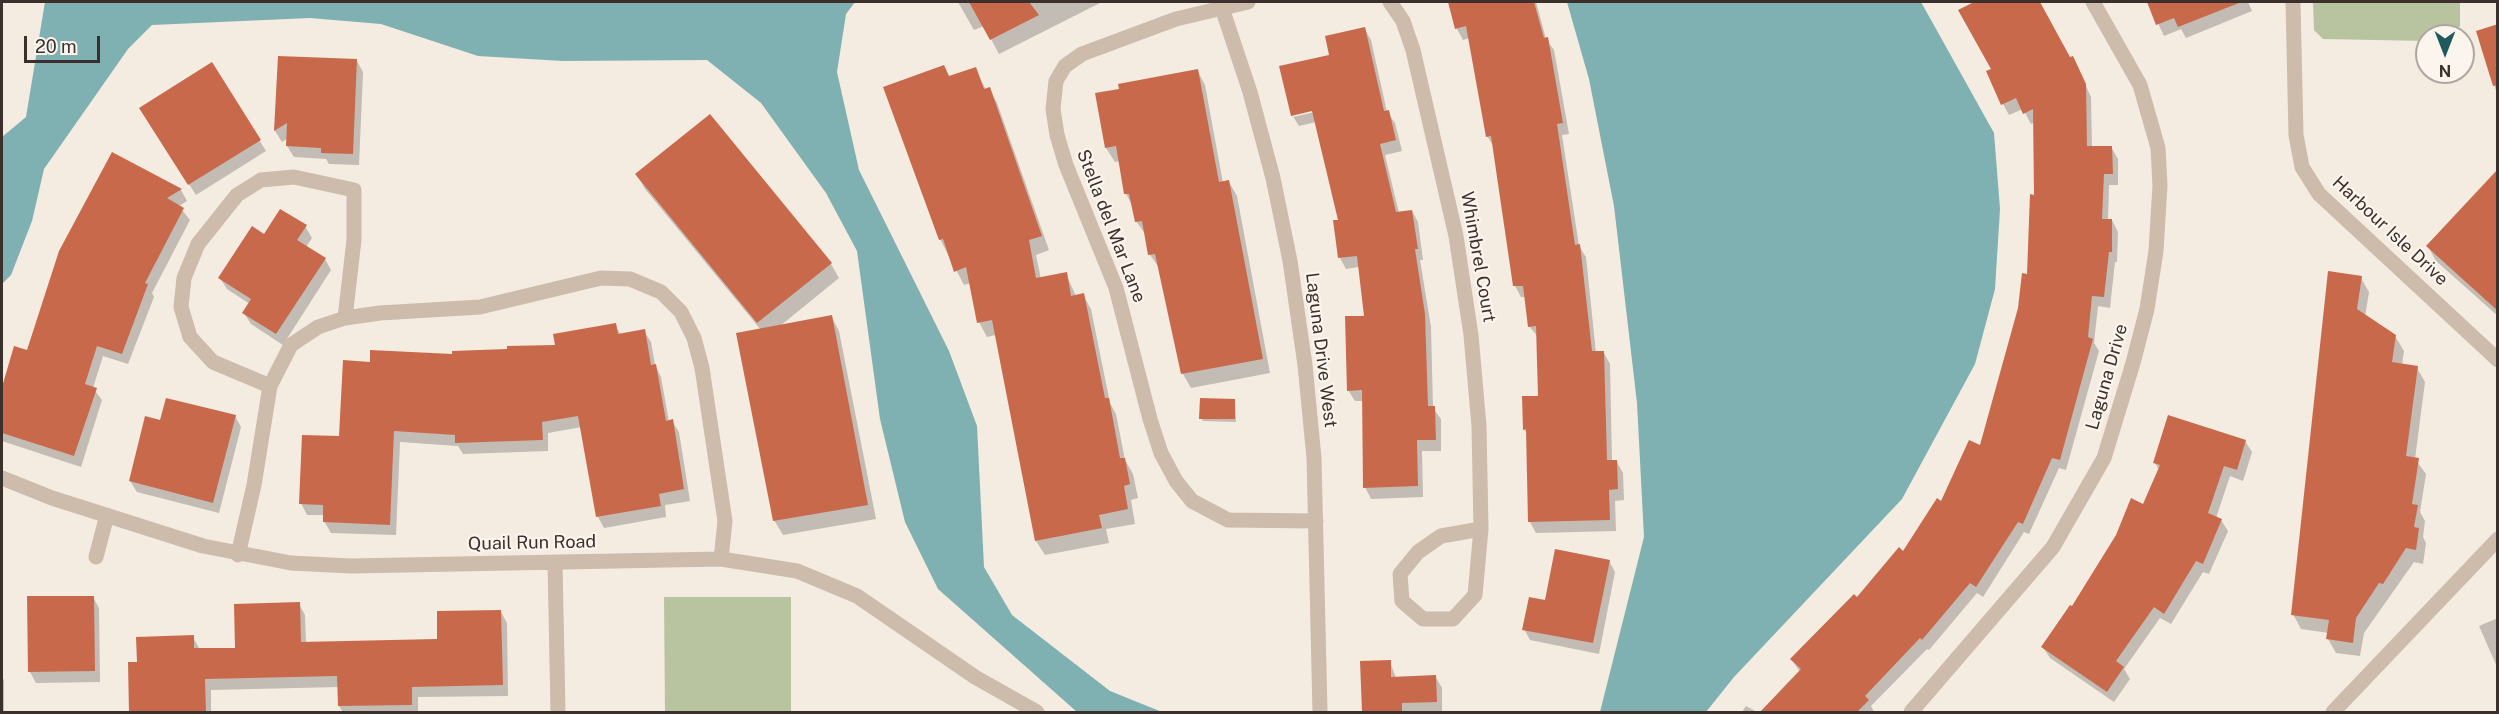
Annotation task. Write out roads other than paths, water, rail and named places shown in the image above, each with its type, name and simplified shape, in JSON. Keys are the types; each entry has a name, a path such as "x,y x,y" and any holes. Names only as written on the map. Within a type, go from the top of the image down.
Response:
{"street":[{"path":"1222,6 1248,2"},
{"name":"Whimbrel Court","path":"1390,2 1403,21 1413,50 1456,236 1471,335 1479,426 1481,529 1475,595 1453,619 1423,619 1402,601 1400,573 1418,552 1441,536 1481,529"},
{"name":"Laguna Drive","path":"1911,712 2053,547 2104,458 2147,309 2156,251 2160,185 2158,148 2140,85 2094,2"},
{"name":"Harbour Isle Drive","path":"2293,2 2296,135 2302,167 2319,194 2498,360"},
{"name":"Stella del Mar Lane","path":"1222,6 1082,54 1065,66 1056,81 1053,109 1057,135 1066,165 1085,205 1116,288 1150,419 1161,453 1176,481 1192,501 1228,520 1316,521"},
{"name":"Laguna Drive West","path":"1222,6 1250,92 1290,261 1306,377 1316,521 1320,712"},
{"path":"270,386 213,362 190,337 181,307 184,278 198,244 237,195 261,180 294,177 354,190 354,240 345,318"},
{"path":"238,555 254,485 270,386 291,345 318,327 345,318 380,313 480,307 602,278 630,279 661,292 681,312 693,338 702,368 725,521 721,560"},
{"name":"Quail Run Road","path":"2,478 107,515 238,555 320,566 721,560 797,571 857,596 975,677 1037,712"},
{"path":"96,557 107,515"},
{"path":"2332,712 2498,539"},
{"path":"555,562 558,712"}],"water":[{"path":"45,2 855,2 846,14 837,72 859,170 949,351 977,426 984,567 1012,615 1110,691 1162,712 1077,712 938,589 905,522 880,419 857,251 826,193 761,103 707,60 563,61 478,56 381,24 310,18 152,25 128,49 44,169 32,221 11,275 2,284 2,137 26,117"},
{"path":"1567,2 1921,2 1994,133 2000,209 1995,289 1975,364 1902,499 1734,677 1706,712 1600,712 1644,537 1637,403 1614,206 1589,79"}]}
